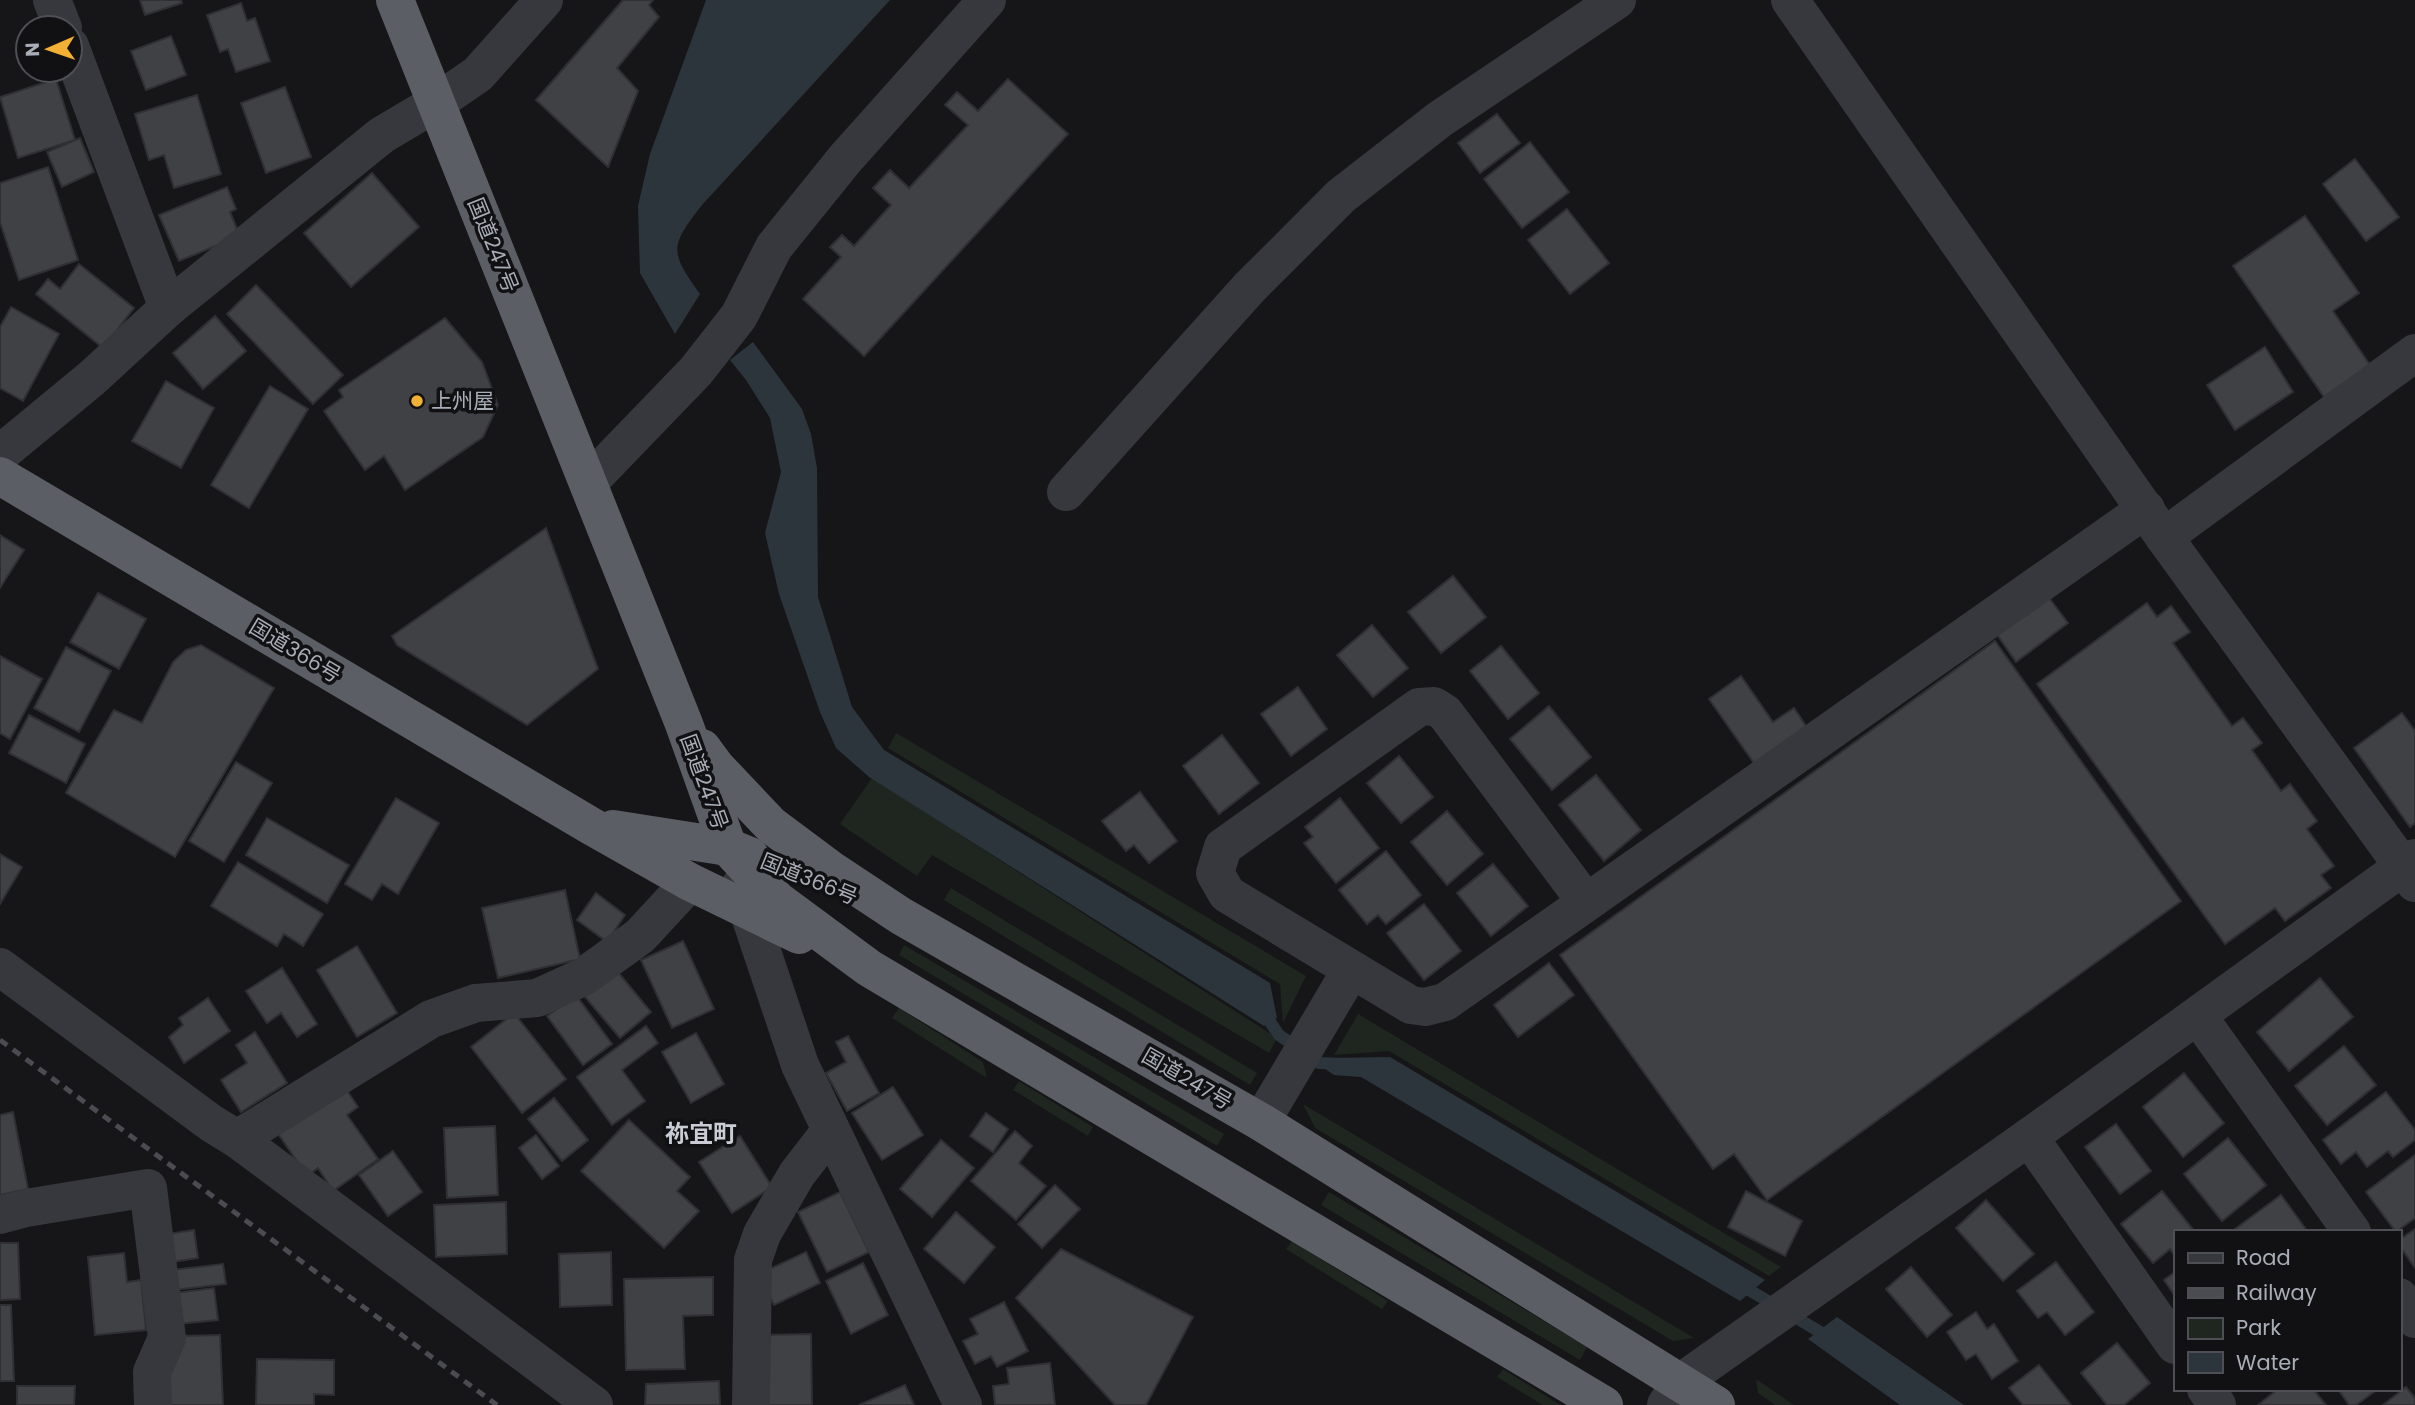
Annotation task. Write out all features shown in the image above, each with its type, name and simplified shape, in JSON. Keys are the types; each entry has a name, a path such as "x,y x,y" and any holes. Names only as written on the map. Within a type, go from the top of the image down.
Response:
{"highway":[{"name":"国道247号","path":"395,0 684,724 728,847 777,900 869,968 1604,1405"},
{"name":"国道366号","path":"0,476 591,826 690,882 869,968"},
{"name":"国道247号","path":"684,724 716,768 771,825 830,869 901,916 1261,1122 1673,1394 1716,1405"},
{"name":"国道366号","path":"591,826 728,847 901,916"}],"street":[{"path":"0,454 92,378 168,308 382,135 478,74 544,0"},
{"path":"588,483 696,371 739,316 774,247 845,159 987,0"},
{"path":"1066,492 1249,288 1341,196 1440,119 1618,0"},
{"path":"1673,1394 1827,1280 2198,1016 2411,869 2155,523 1790,0"},
{"path":"84,84 168,308"},
{"path":"1586,902 1445,713 1434,706 1419,707 1223,847 1215,873 1227,894 1411,1005 1425,1007 1446,1002 1586,902 2415,353"},
{"path":"728,847 800,1065 963,1405"},
{"path":"237,1139 431,1019 476,1003 537,998 583,977 640,936 690,882"},
{"path":"0,967 211,1123 237,1139 594,1405"},
{"path":"1261,1122 1351,970"},
{"path":"2198,1016 2351,1230"},
{"path":"751,1405 753,1260 762,1234 797,1174 831,1130"},
{"path":"2029,1137 2174,1344"},
{"path":"0,1215 26,1208 148,1188 167,1338 152,1372 153,1405"},
{"path":"2401,1300 2415,1320"}],"green space":[{"path":"896,733 1306,976 1283,1023 1280,984 888,748"},
{"path":"872,778 1277,1038 1269,1053 932,855 917,876 840,824"},
{"path":"951,888 1257,1073 1250,1085 944,900"},
{"path":"904,945 1224,1134 1217,1146 899,955"},
{"path":"899,1008 983,1062 987,1078 892,1018"},
{"path":"1358,1014 1781,1267 1769,1276 1389,1051 1334,1055"},
{"path":"1019,1081 1093,1127 1088,1136 1013,1090"},
{"path":"1303,1104 1694,1338 1673,1341 1315,1128"},
{"path":"1329,1192 1587,1347 1580,1360 1321,1205"},
{"path":"1292,1241 1388,1301 1382,1309 1286,1249"},
{"path":"1503,1369 1560,1405 1543,1405 1497,1377"},
{"path":"1756,1379 1794,1405 1775,1405 1758,1393"}],"water":[{"path":"706,0 890,0 702,205 684,231 677,249 679,258 700,294 675,334 640,273 638,206 650,154"},
{"path":"753,342 802,409 811,434 817,468 818,597 852,707 884,750 1270,983 1277,1018 1264,1026 869,777 836,748 820,712 779,594 765,533 781,472 770,418 730,360"},
{"path":"1390,1057 1765,1280 1740,1301 1361,1077 1334,1075 1324,1068 1332,1058"},
{"path":"1837,1317 1964,1405 1900,1405 1808,1339"}],"building":[{"path":"140,0 181,0 182,3 145,15"},
{"path":"623,0 653,0 649,5 659,17 617,68 638,91 608,167 536,100"},
{"path":"241,3 247,21 255,18 270,61 236,72 228,49 220,52 207,15"},
{"path":"171,36 186,75 146,90 131,51"},
{"path":"1008,79 1068,134 864,356 803,299 841,257 830,247 842,235 854,246 891,205 873,188 890,170 909,188 968,125 945,105 957,92 978,111"},
{"path":"40,84 58,84 75,140 18,158 0,97"},
{"path":"285,87 311,157 266,173 241,103"},
{"path":"197,95 221,174 174,188 164,155 149,160 135,114"},
{"path":"1497,114 1520,143 1480,173 1458,143"},
{"path":"80,138 94,172 62,187 47,152"},
{"path":"1530,142 1569,192 1522,228 1484,179"},
{"path":"2355,159 2399,217 2366,241 2323,184"},
{"path":"48,167 78,260 19,280 0,222 0,183"},
{"path":"372,173 419,227 351,287 304,233"},
{"path":"227,187 236,209 230,212 240,236 179,261 159,215"},
{"path":"1567,209 1609,263 1570,294 1528,240"},
{"path":"2305,216 2359,293 2333,311 2370,365 2324,397 2233,266"},
{"path":"79,264 134,308 103,348 36,294 48,279 60,289"},
{"path":"256,285 343,375 313,404 227,314"},
{"path":"11,307 59,334 23,401 0,388 0,327"},
{"path":"215,316 246,351 203,389 173,353"},
{"name":"上州屋","path":"445,318 482,362 498,405 483,437 405,490 384,456 365,470 324,411 343,397 339,390"},
{"path":"2265,347 2293,392 2235,430 2207,385"},
{"path":"166,381 214,408 181,468 132,441"},
{"path":"270,386 308,409 249,508 211,485"},
{"path":"546,528 598,669 527,725 397,645 392,636"},
{"path":"0,535 24,550 0,588"},
{"path":"1453,576 1486,617 1441,653 1408,612"},
{"path":"98,593 146,619 119,669 70,642"},
{"path":"2047,595 2068,623 2016,662 1996,633"},
{"path":"2147,603 2157,617 2171,606 2190,632 2173,643 2232,726 2243,718 2262,743 2252,750 2281,791 2290,784 2317,821 2307,829 2334,866 2321,875 2331,888 2285,921 2275,908 2225,944 2037,684"},
{"path":"1372,625 1408,668 1373,697 1337,655"},
{"path":"1995,641 2181,901 1767,1200 1734,1154 1713,1169 1560,955"},
{"path":"201,645 274,688 175,857 66,793 114,710 142,723 173,662 186,650"},
{"path":"1501,646 1539,693 1508,719 1470,671"},
{"path":"66,647 111,671 79,732 34,708"},
{"path":"0,656 42,679 10,739 0,733"},
{"path":"1741,676 1773,722 1794,708 1808,729 1756,766 1709,699"},
{"path":"1298,687 1327,729 1291,756 1261,714"},
{"path":"1549,706 1591,757 1552,790 1510,739"},
{"path":"2402,713 2415,731 2415,823 2410,827 2354,748"},
{"path":"29,715 85,744 66,783 9,753"},
{"path":"1222,735 1259,783 1219,814 1183,766"},
{"path":"1399,756 1433,797 1401,823 1367,783"},
{"path":"236,762 272,783 224,862 189,841"},
{"path":"1596,775 1641,830 1604,861 1559,805"},
{"path":"1140,792 1177,841 1149,863 1134,845 1126,851 1102,821"},
{"path":"396,798 439,823 398,894 382,884 372,900 345,884"},
{"path":"1340,798 1379,848 1336,883 1304,843 1313,837 1305,827"},
{"path":"1447,811 1483,854 1447,885 1411,842"},
{"path":"267,818 349,865 327,903 246,855"},
{"path":"1386,851 1421,895 1386,924 1378,915 1367,924 1339,890"},
{"path":"0,854 22,867 0,904"},
{"path":"238,862 323,914 303,946 284,934 277,946 211,906"},
{"path":"1493,864 1528,906 1491,936 1457,893"},
{"path":"565,890 580,959 498,978 482,908"},
{"path":"596,893 625,915 607,942 577,920"},
{"path":"1424,904 1461,951 1424,980 1387,933"},
{"path":"683,941 714,1009 672,1028 641,960"},
{"path":"357,946 397,1013 357,1037 317,970"},
{"path":"1549,963 1574,995 1518,1037 1494,1005"},
{"path":"612,965 651,1012 620,1038 580,991"},
{"path":"282,968 317,1024 297,1037 281,1013 267,1023 246,991"},
{"path":"2320,978 2353,1017 2289,1071 2257,1032"},
{"path":"576,995 612,1044 583,1065 547,1016"},
{"path":"208,998 230,1031 184,1063 169,1037 183,1025 179,1018"},
{"path":"514,1013 566,1079 522,1113 471,1047"},
{"path":"646,1026 658,1043 622,1070 645,1101 612,1125 577,1077"},
{"path":"255,1032 287,1083 241,1112 221,1080 247,1063 236,1045"},
{"path":"696,1033 724,1084 691,1103 662,1052"},
{"path":"848,1036 879,1093 847,1111 826,1073 846,1062 836,1042"},
{"path":"2344,1046 2376,1085 2327,1125 2295,1086"},
{"path":"2184,1073 2224,1123 2183,1157 2143,1107"},
{"path":"344,1086 358,1107 347,1115 378,1159 333,1191 318,1168 307,1176 277,1132"},
{"path":"893,1087 923,1135 882,1160 852,1113"},
{"path":"2386,1092 2415,1130 2415,1140 2393,1157 2388,1151 2367,1167 2356,1152 2341,1164 2323,1140"},
{"path":"554,1098 588,1140 562,1161 528,1119"},
{"path":"13,1112 28,1189 0,1195 0,1115"},
{"path":"986,1113 1008,1129 993,1152 970,1136"},
{"path":"629,1120 690,1177 677,1191 699,1211 664,1248 581,1171"},
{"path":"2116,1124 2151,1171 2120,1194 2085,1147"},
{"path":"495,1126 498,1195 447,1198 444,1128"},
{"path":"1015,1131 1032,1146 1019,1163 1046,1186 1016,1220 971,1181"},
{"path":"536,1135 559,1166 542,1179 519,1148"},
{"path":"740,1136 772,1187 732,1213 699,1162"},
{"path":"2228,1138 2266,1185 2222,1221 2184,1174"},
{"path":"941,1140 974,1168 932,1217 900,1189"},
{"path":"393,1151 422,1192 388,1216 359,1175"},
{"path":"2415,1155 2415,1218 2399,1230 2394,1230 2366,1192"},
{"path":"1055,1185 1080,1209 1042,1248 1018,1224"},
{"path":"1746,1191 1802,1221 1785,1256 1728,1227"},
{"path":"2162,1191 2193,1230 2174,1230 2174,1255 2170,1249 2153,1263 2121,1224"},
{"path":"840,1192 869,1252 827,1272 798,1212"},
{"path":"2281,1195 2307,1230 2234,1230"},
{"path":"1986,1200 2034,1254 2003,1281 1956,1228"},
{"path":"506,1202 507,1254 436,1257 434,1205"},
{"path":"956,1212 995,1247 964,1283 924,1249"},
{"path":"2415,1229 2415,1268 2401,1248 2401,1239"},
{"path":"194,1230 198,1258 172,1262 168,1234"},
{"path":"0,1243 18,1243 20,1299 0,1300"},
{"path":"1061,1249 1193,1317 1146,1405 1115,1405 1016,1298"},
{"path":"611,1252 612,1305 560,1307 559,1254"},
{"path":"806,1252 820,1283 774,1305 759,1274"},
{"path":"124,1253 127,1282 141,1280 146,1330 95,1335 88,1257"},
{"path":"2056,1262 2094,1312 2065,1335 2047,1312 2038,1318 2017,1291"},
{"path":"863,1263 888,1315 851,1334 826,1281"},
{"path":"223,1264 226,1284 174,1290 171,1270"},
{"path":"1911,1267 1952,1315 1927,1337 1886,1289"},
{"path":"2174,1273 2174,1295 2164,1280"},
{"path":"713,1277 713,1315 683,1316 685,1369 626,1370 624,1279"},
{"path":"214,1288 218,1320 178,1324 174,1293"},
{"path":"1004,1302 1028,1351 997,1367 991,1356 975,1364 963,1341 978,1334 970,1319"},
{"path":"0,1305 11,1305 14,1381 0,1381"},
{"path":"1976,1312 1987,1329 1994,1324 2018,1361 1992,1379 1976,1354 1966,1360 1947,1332"},
{"path":"811,1334 812,1405 764,1405 762,1335"},
{"path":"220,1335 223,1405 169,1405 167,1353 179,1336"},
{"path":"2117,1343 2150,1383 2124,1405 2107,1405 2081,1373"},
{"path":"257,1359 334,1360 334,1395 314,1394 314,1405 256,1405"},
{"path":"1050,1363 1055,1405 995,1405 993,1386 1009,1384 1007,1368"},
{"path":"2039,1365 2071,1405 2023,1405 2009,1388"},
{"path":"719,1381 720,1405 645,1405 646,1384"},
{"path":"905,1385 914,1405 859,1405"},
{"path":"17,1386 75,1386 74,1405 17,1405"},
{"path":"2406,1387 2415,1398 2415,1405 2383,1405 2401,1391"},
{"path":"2276,1391 2315,1391 2326,1405 2258,1405"},
{"path":"2339,1391 2375,1391 2356,1405 2349,1405"}],"waterway":[{"path":"1262,1010 1279,1035 1319,1063 1345,1064"},
{"path":"1739,1284 1832,1339"}],"railway":[{"path":"0,1040 497,1405"}],"place":[{"name":"上州屋","path":"417,401"}],"district":[{"name":"祢宜町","path":"701,1134"}]}
